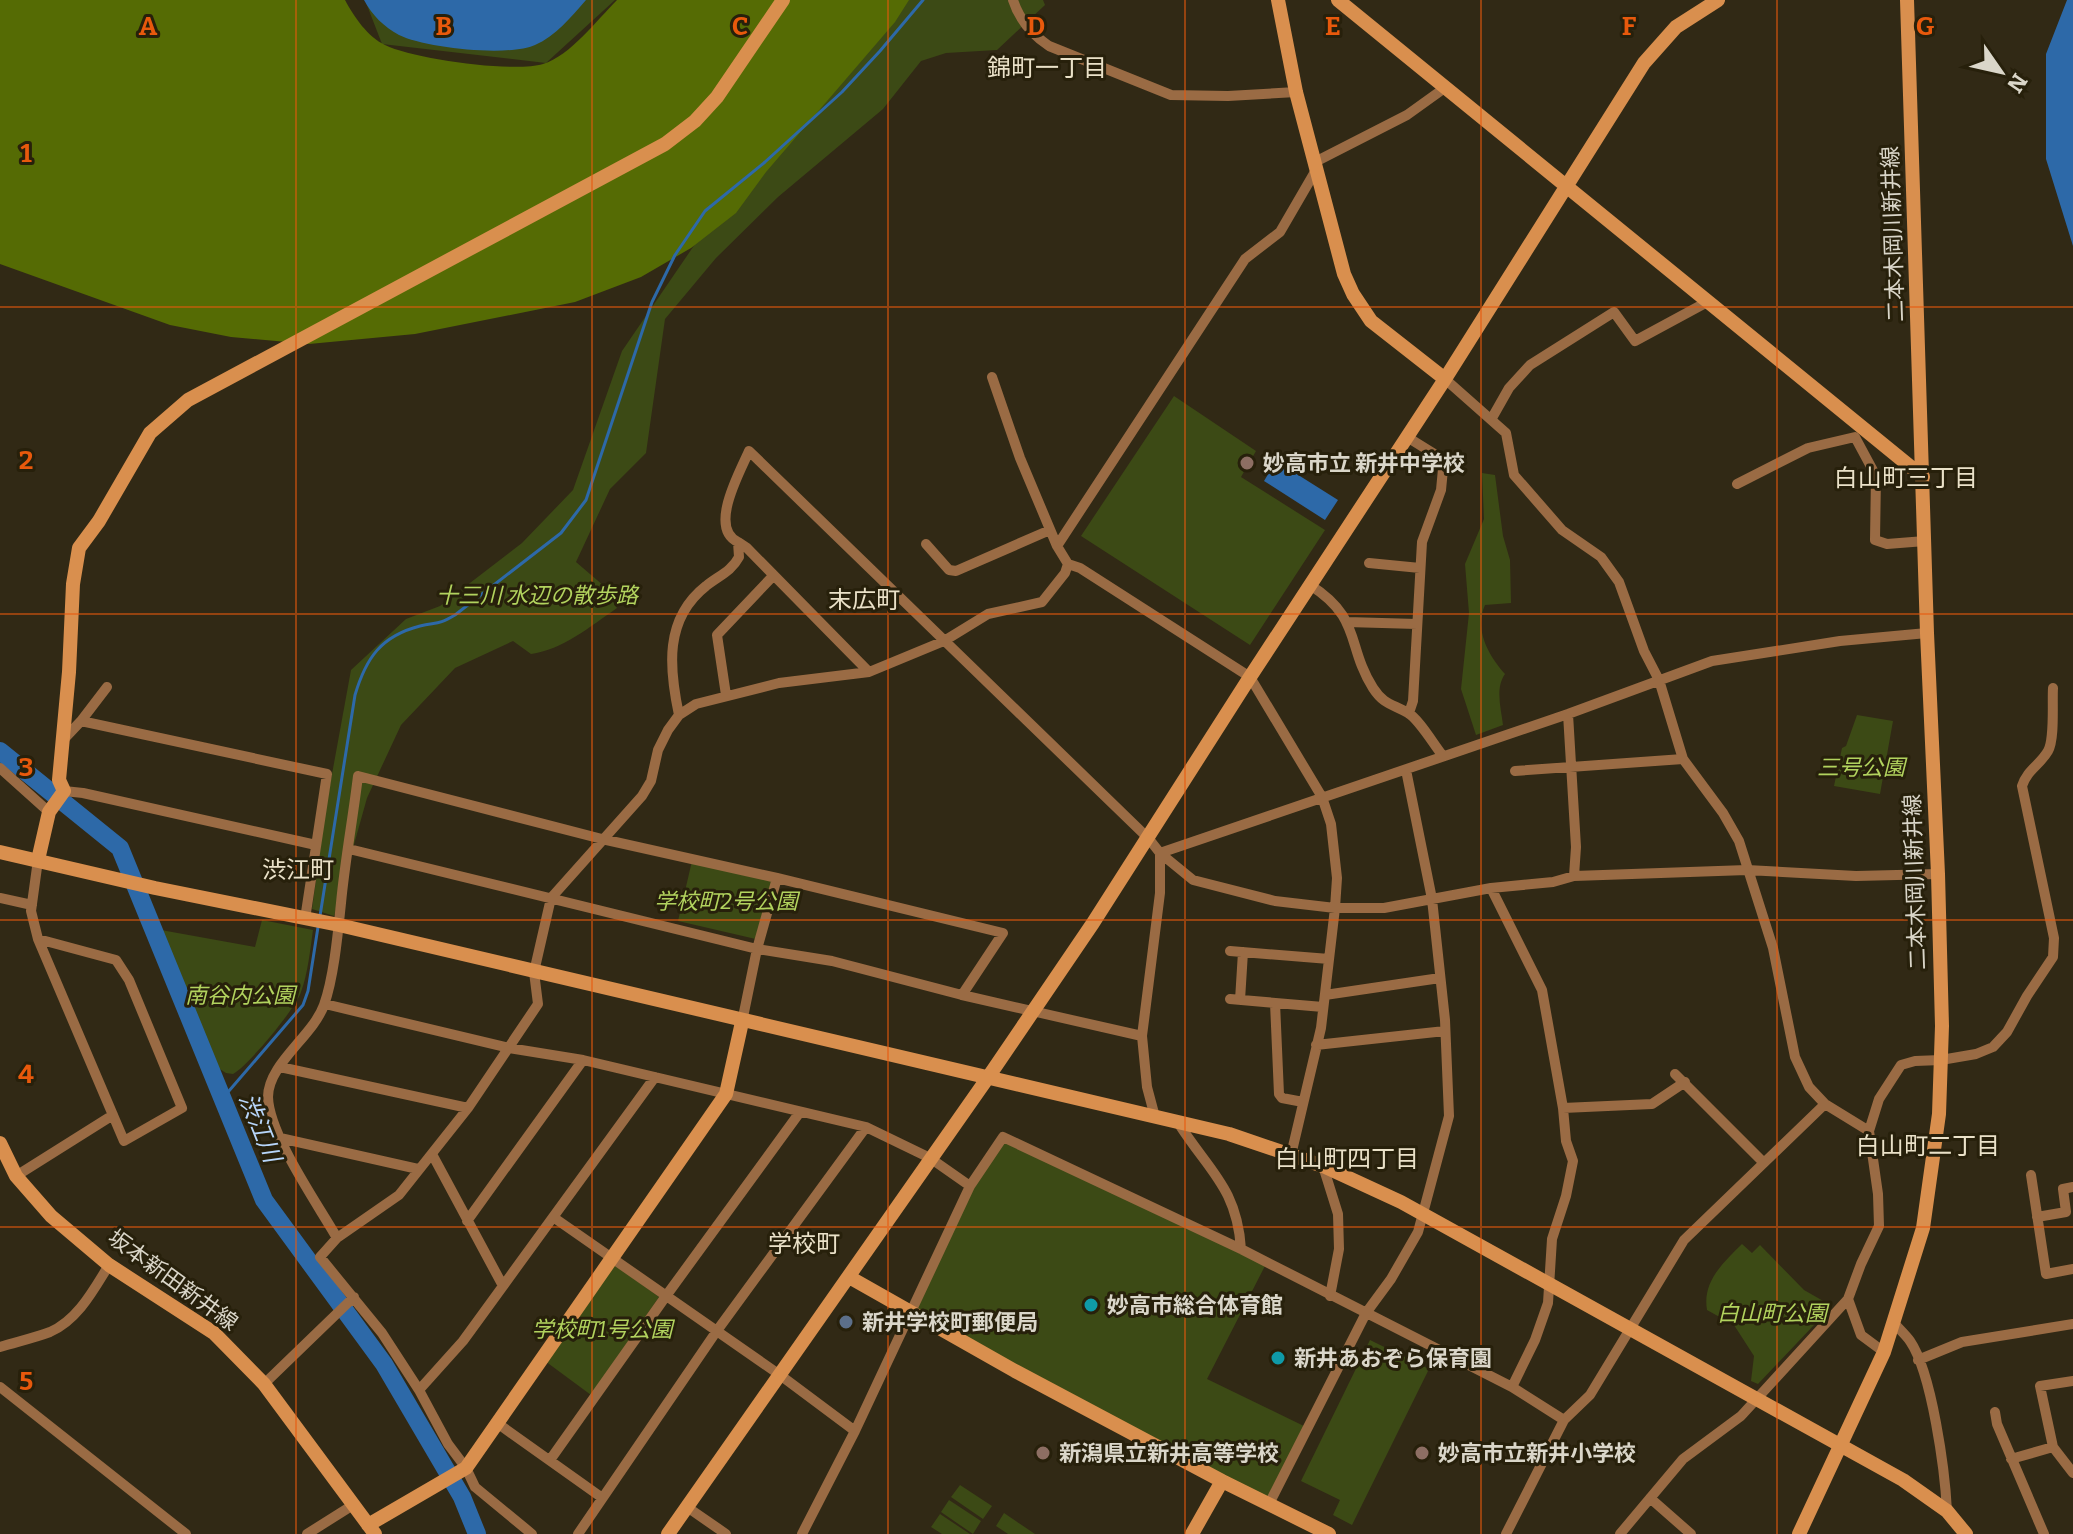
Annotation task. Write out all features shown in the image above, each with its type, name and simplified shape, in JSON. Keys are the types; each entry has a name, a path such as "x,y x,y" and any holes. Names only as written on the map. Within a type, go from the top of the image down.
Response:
{"street":[{"path":"64,791 59,780 73,584 79,548 99,521 150,433 188,400 665,144 695,121 717,97 783,0"},
{"path":"1013,0 1035,36 1049,46 1152,89 1188,97 1296,92"},
{"path":"1278,0 1296,92 1344,274 1353,294 1371,321 1445,379 1506,433 1514,475 1562,530 1601,557 1619,582 1644,651 1659,680 1683,759 1723,813 1739,841 1773,948 1795,1057 1809,1087 1825,1104 1869,1131"},
{"path":"1338,0 1709,301 1859,432 1923,477"},
{"path":"668,1534 989,1076 1149,839 1250,677 1445,379 1565,186 1660,44 1676,27 1718,0"},
{"name":"二本木岡川新井線","path":"1799,1534 1884,1352 1923,1228 1939,1114 1938,874 1927,633 1907,0"},
{"path":"1057,546 1245,259 1280,232 1316,166 1407,115 1446,87"},
{"path":"1492,418 1509,388 1530,365 1614,312 1635,341 1709,301"},
{"path":"992,377 1020,458 1057,546 1068,564 1080,568 1250,677 1322,797 1332,837 1337,878 1335,908 1324,1001 1291,1155"},
{"path":"1737,484 1808,448 1859,432"},
{"path":"1859,432 1876,476 1875,540 1887,544 1925,541"},
{"path":"1407,437 1436,455 1443,469 1441,490 1422,542 1413,701 1409,713"},
{"path":"869,672 732,539 726,529 727,504 749,451 1160,853 1193,880 1275,901 1335,908 1384,908 1491,888 1553,882 1574,876 1747,870 1856,876 1938,874"},
{"path":"926,544 949,570 956,571 1050,530"},
{"path":"679,715 672,681 672,641 676,626 686,607 703,588 735,564 739,557 738,542"},
{"path":"1369,563 1420,568"},
{"path":"532,1534 475,1487 382,1333 320,1257 337,1238 399,1195 468,1108 509,1048 538,1004 534,972 551,898 642,796 651,781 658,750 679,715 696,704 779,683 869,672 944,641 988,614 1042,602 1065,573 1068,564"},
{"path":"726,695 717,635 773,576"},
{"path":"1310,585 1329,597 1347,622 1374,689 1395,709 1409,713 1443,756"},
{"path":"1347,622 1417,624"},
{"path":"1160,853 1568,714 1712,661 1840,641 1927,633"},
{"path":"64,739 107,687"},
{"path":"1620,1534 1683,1459 1741,1416 1848,1299 1879,1226 1869,1131 1879,1099 1901,1065 1976,1054 1993,1047 2007,1032 2053,957 2054,938 2022,786 2026,774 2051,747 2053,688"},
{"path":"1568,714 1576,847 1574,876"},
{"path":"81,721 327,774 307,920"},
{"path":"1515,771 1683,759"},
{"path":"0,768 51,808"},
{"path":"1269,1504 1366,1313 1391,1279 1418,1232 1449,1116 1445,1031 1432,899 1406,770"},
{"path":"337,1238 280,1138 271,1117 268,1095 280,1067 311,1030 325,1004 358,776 602,839 1003,933 962,995"},
{"path":"64,791 316,845"},
{"path":"38,939 116,960 129,980 182,1108 124,1141 38,939 32,905 38,860 51,808 64,791"},
{"path":"349,849 757,949 832,961 962,995 1142,1036"},
{"path":"0,852 155,888 335,924 742,1022 989,1076 1229,1134 1323,1166 1424,1214 1548,1281 1903,1480 1949,1514 1966,1534"},
{"path":"1155,1117 1147,1087 1142,1036 1160,893 1160,853"},
{"path":"372,1530 436,1485 464,1470 726,1094 757,949 777,878"},
{"path":"1491,888 1542,990 1566,1141 1573,1161 1552,1239 1548,1303 1535,1340 1512,1387"},
{"path":"0,898 32,905"},
{"path":"1230,951 1329,959"},
{"path":"1243,952 1235,1000 1275,1003 1324,1001 1440,978"},
{"path":"1275,1003 1279,1094 1282,1098 1303,1102"},
{"path":"325,1004 509,1048 583,1060 866,1127 930,1158 970,1186"},
{"path":"1316,1045 1445,1031"},
{"path":"467,1221 583,1060"},
{"path":"280,1067 468,1108"},
{"path":"1675,1074 1763,1162"},
{"path":"419,1390 463,1341 655,1077"},
{"path":"1563,1108 1652,1104 1685,1082"},
{"path":"1506,1534 1564,1420 1590,1395 1684,1240 1825,1104"},
{"path":"550,1460 800,1112"},
{"path":"16,1176 113,1115"},
{"path":"1179,1124 1226,1190 1240,1222 1241,1249"},
{"path":"578,1534 716,1332 866,1127"},
{"path":"802,1534 855,1431 970,1186 1003,1137 1241,1249 1512,1387 1564,1420"},
{"path":"280,1138 418,1169"},
{"name":"坂本新田新井線","path":"0,1143 16,1176 51,1216 109,1265 214,1333 264,1384 372,1530"},
{"path":"432,1154 503,1286"},
{"path":"1323,1166 1338,1214 1339,1249 1330,1296"},
{"path":"2031,1175 2046,1274 2073,1269"},
{"path":"2037,1217 2066,1212 2063,1189 2073,1187"},
{"path":"553,1217 855,1431"},
{"path":"0,1347 61,1326 80,1309 109,1265"},
{"path":"849,1277 1015,1371 1329,1534"},
{"path":"264,1384 352,1298"},
{"path":"1848,1299 1861,1335 1884,1352"},
{"path":"1893,1322 1911,1342 1937,1429 1951,1534"},
{"path":"1918,1360 1962,1342 2073,1324"},
{"path":"2073,1381 2040,1386 2053,1447 2073,1473"},
{"path":"0,1387 186,1534"},
{"path":"1995,1412 2011,1459 2044,1534"},
{"path":"497,1423 601,1497"},
{"path":"2011,1459 2053,1447"},
{"path":"1192,1534 1222,1481"},
{"path":"1650,1498 1691,1534"},
{"path":"307,1534 353,1505"},
{"path":"687,1507 726,1534"}],"green space":[{"path":"0,0 345,0 362,26 385,45 439,60 510,67 553,60 573,46 617,0 909,0 895,22 766,172 736,213 691,248 641,277 575,302 415,334 309,344 231,337 170,325 0,264"},
{"path":"365,0 615,0 546,63 382,44"},
{"name":"十三川 水辺の散歩路","path":"899,0 1043,0 1045,5 997,50 946,53 921,61 883,109 778,197 716,258 665,319 646,453 610,489 576,562 604,586 617,608 554,648 531,654 513,641 455,668 401,725 367,798 334,916 312,909 326,807 351,670 406,619 440,606 522,543 573,490 622,351 736,184"},
{"path":"1174,396 1256,451 1241,477 1325,530 1250,645 1081,536"},
{"path":"1482,473 1495,475 1503,536 1510,560 1511,603 1485,605 1482,614 1484,641 1505,674 1499,692 1503,725 1476,735 1461,689 1469,613 1465,564 1484,519"},
{"name":"三号公園","path":"1857,715 1893,721 1880,794 1834,786 1842,748 1846,746"},
{"name":"学校町2号公園","path":"692,861 774,880 760,940 678,921"},
{"name":"南谷内公園","path":"262,920 313,930 305,977 297,1000 271,1036 240,1069 233,1074 226,1073 215,1066 161,930 255,947"},
{"path":"1003,1137 1267,1262 1207,1379 1308,1428 1269,1504 910,1310 970,1186"},
{"name":"白山町公園","path":"1742,1244 1752,1253 1760,1245 1804,1290 1832,1306 1758,1384 1751,1381 1754,1356 1734,1325 1707,1310 1711,1281"},
{"name":"学校町1号公園","path":"612,1263 659,1297 591,1395 545,1361"},
{"path":"1370,1340 1429,1369 1352,1525 1333,1515 1340,1500 1301,1481"},
{"path":"960,1485 992,1506 983,1519 951,1497"},
{"path":"949,1500 981,1521 973,1534 941,1512"},
{"path":"1004,1513 1035,1534 1008,1534 996,1526"},
{"path":"940,1514 970,1534 942,1534 931,1527"}],"water":[{"path":"364,0 586,0 563,26 543,41 522,49 487,51 411,40 388,28"},
{"path":"2067,0 2073,0 2073,246 2046,159 2046,54"},
{"path":"1276,461 1338,500 1325,520 1264,481"}],"waterway":[{"path":"320,916 355,695 370,660 385,642 406,630 441,622 455,615 561,533 586,500 652,302 675,255 705,211 842,92 923,0"},
{"name":"渋江川","path":"0,751 120,848 264,1200 384,1364 462,1497 477,1534"},
{"path":"222,1099 303,1005 318,927"}],"place":[{"name":"妙高市立 新井中学校","path":"1247,463"},
{"name":"妙高市総合体育館","path":"1091,1305"},
{"name":"新井学校町郵便局","path":"846,1322"},
{"name":"新井あおぞら保育園","path":"1278,1358"},
{"name":"新潟県立新井高等学校","path":"1043,1453"},
{"name":"妙高市立新井小学校","path":"1422,1453"}],"district":[{"name":"錦町一丁目","path":"1047,68"},
{"name":"白山町三丁目","path":"1906,478"},
{"name":"末広町","path":"864,600"},
{"name":"渋江町","path":"298,870"},
{"name":"白山町二丁目","path":"1928,1146"},
{"name":"白山町四丁目","path":"1347,1159"},
{"name":"学校町","path":"804,1244"}]}
